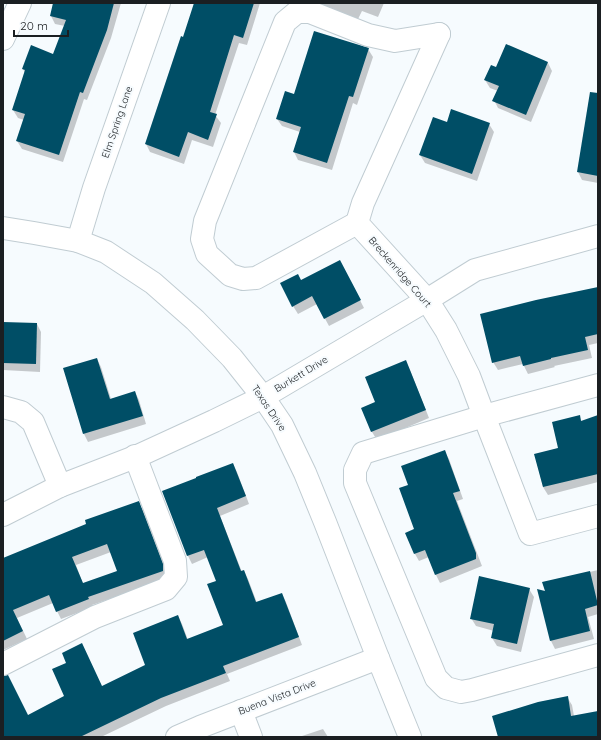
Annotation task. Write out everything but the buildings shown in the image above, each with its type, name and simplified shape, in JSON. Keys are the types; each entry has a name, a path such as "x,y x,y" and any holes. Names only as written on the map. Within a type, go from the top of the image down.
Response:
{"street":[{"path":"3,39 20,3"},
{"name":"Elm Spring Lane","path":"78,241 94,188 159,3"},
{"path":"297,12 310,12 368,35 395,41 439,34 363,203 358,223 256,278 243,279 230,275 207,254 202,239 205,221 285,22 297,12"},
{"name":"Breckenridge Court","path":"358,223 427,300 446,330 469,376 530,534 598,516"},
{"name":"Texas Drive","path":"3,228 34,232 78,241 106,252 153,283 195,320 232,358 263,397 282,425 305,473 410,737"},
{"name":"Burkett Drive","path":"3,515 60,486 135,456 214,421 263,397 475,270 598,236"},
{"path":"598,385 484,416 363,454 355,470 355,483 436,678 446,688 461,692 472,690 598,655"},
{"path":"3,407 21,412 33,422 60,486"},
{"path":"3,664 95,617 166,589 176,577 175,561 135,456"},
{"name":"Buena Vista Drive","path":"177,737 378,658"},
{"path":"241,711 251,737"}]}
